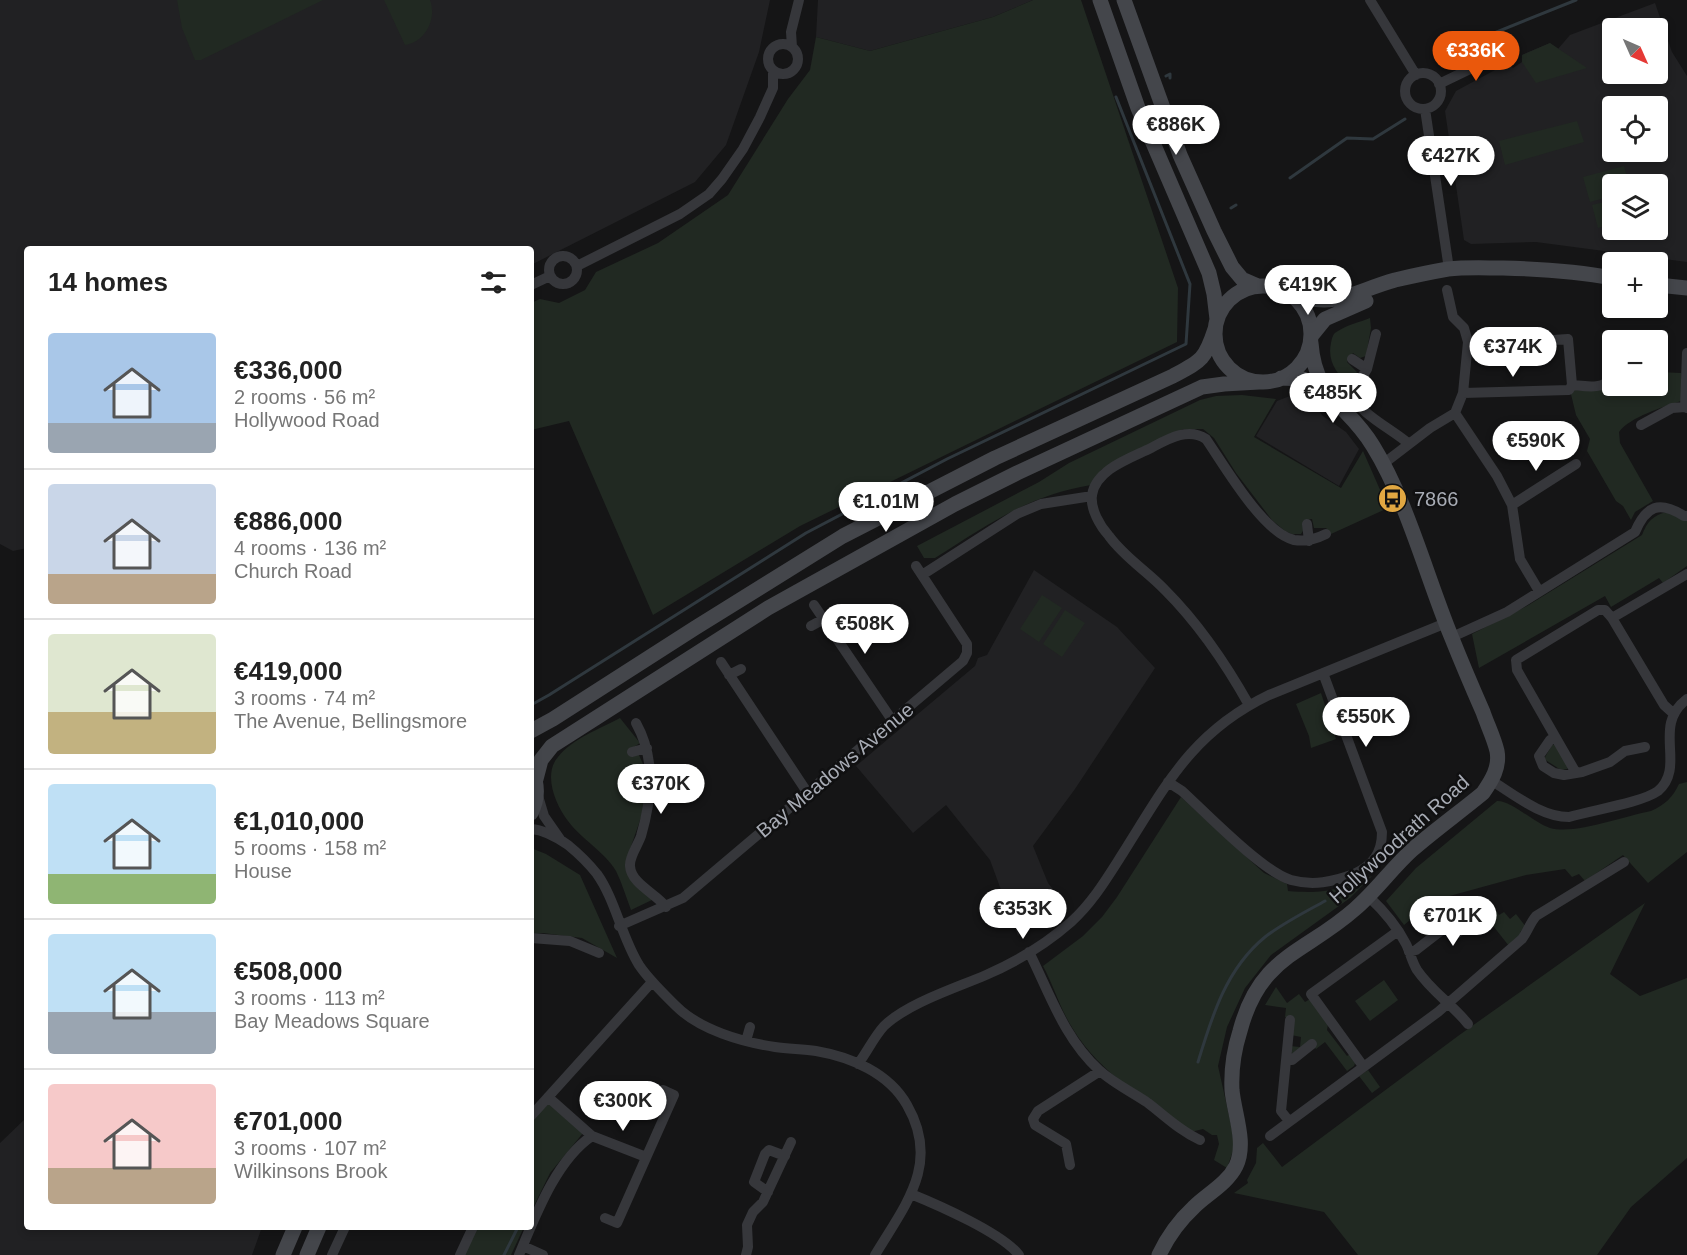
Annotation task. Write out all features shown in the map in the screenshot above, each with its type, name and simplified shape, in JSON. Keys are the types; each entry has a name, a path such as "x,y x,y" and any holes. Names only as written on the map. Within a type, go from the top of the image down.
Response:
{"street":[{"path":"787,46 799,0"},
{"path":"1100,0 1138,108 1209,273 1214,294 1216,344 1221,358 1231,370 1244,378 1259,382"},
{"path":"1124,0 1180,155 1214,231 1232,267 1242,279 1258,286"},
{"path":"1370,0 1416,75"},
{"path":"577,266 680,214 709,194 743,149 773,86 794,68 797,60 787,46 777,45 770,52 768,62 773,70 773,86"},
{"path":"1439,84 1501,54"},
{"path":"773,70 782,74 790,72"},
{"path":"1427,74 1436,79 1439,84 1441,89 1439,100 1430,108 1413,106 1406,96 1407,84 1416,75 1427,74"},
{"path":"1425,109 1449,269"},
{"path":"558,256 572,258 577,266 577,274 569,283 556,283 548,272 550,262 558,256"},
{"path":"534,729 843,536 995,458 1201,361 1209,349 1223,307 1244,290 1258,286 1274,287 1306,299 1334,300 1347,298 1395,280 1449,269 1555,269 1602,276"},
{"path":"534,284 550,276"},
{"path":"875,1255 916,1182 921,1155 919,1130 910,1110 896,1090 877,1074 858,1064 837,1055 746,1041 709,1027 691,1018 652,982 639,964 619,926 598,875 578,853 560,839 544,816 534,780 541,760 552,746 580,727 768,608 906,531 1017,473 1202,387 1259,382 1288,375 1300,365 1311,339 1325,319 1420,276"},
{"path":"1668,286 1687,288"},
{"path":"1383,464 1430,428 1455,413 1463,393 1468,342 1464,328 1454,317 1447,290"},
{"path":"1289,293 1301,304 1309,318 1311,339"},
{"path":"1376,334 1367,369 1352,393 1354,399 1366,412 1409,444"},
{"name":"Hollywoodrath Road","path":"1159,1255 1168,1238 1186,1216 1228,1177 1236,1166 1240,1150 1232,1088 1233,1058 1240,1030 1257,988 1280,962 1338,922 1368,896 1412,850 1483,793 1492,781 1498,760 1497,749 1383,464 1368,437 1324,388 1315,368 1311,339"},
{"path":"1463,393 1569,390 1572,385 1568,339 1553,340"},
{"path":"1641,425 1672,408 1686,407 1687,353"},
{"path":"1352,359 1367,369"},
{"name":"Hollywoodrath Road","path":"1281,378 1303,379 1324,388"},
{"path":"1572,385 1593,387 1602,384"},
{"path":"1455,413 1497,476 1512,505 1520,559 1539,591"},
{"path":"1249,705 1233,675 1167,591 1133,563 1107,534 1095,515 1092,496 1096,485 1110,469 1174,436 1192,433 1206,439 1252,506 1275,530 1293,540 1309,541 1326,534"},
{"path":"1512,505 1576,464"},
{"name":"Bay Meadows Avenue","path":"619,926 683,898 963,662 967,653 967,644 919,570 1017,514 1041,504 1092,496"},
{"path":"858,1064 884,1026 902,1014 1029,952 1071,921 1100,889 1168,782 1191,752 1210,732 1249,705 1323,673 1507,612 1635,532 1642,517 1652,508 1668,507 1687,516"},
{"path":"1307,524 1309,541"},
{"path":"1612,618 1687,574"},
{"path":"814,605 892,720"},
{"path":"1576,773 1516,670 1516,660 1598,610 1605,610 1612,618 1664,705 1674,714"},
{"path":"811,626 824,619"},
{"path":"721,662 807,792"},
{"path":"729,675 741,669"},
{"path":"1168,782 1182,791 1260,861 1291,880 1327,883 1372,864 1382,844 1382,832 1323,673"},
{"path":"1492,781 1538,809 1560,817 1569,817 1648,797 1661,789 1673,769 1670,723 1674,714 1687,699"},
{"path":"636,723 647,748 650,767 650,803 630,866 634,876 666,907"},
{"path":"1556,737 1550,740 1539,756 1542,766 1559,775 1576,773 1610,762 1625,751 1645,747"},
{"path":"632,752 647,748"},
{"path":"534,831 560,839"},
{"path":"1270,1136 1438,1012 1522,939 1536,916 1624,862"},
{"path":"1368,896 1398,931 1415,968 1435,993 1455,1008 1468,1024"},
{"path":"1409,952 1416,950 1443,929 1457,933 1482,913"},
{"path":"1363,1066 1311,994 1398,931"},
{"path":"534,939 570,941 599,953"},
{"path":"1029,952 1059,1018 1077,1045 1100,1071 1147,1102 1186,1134 1200,1140"},
{"path":"534,1113 652,982"},
{"path":"1289,1121 1281,1111 1290,1020"},
{"path":"746,1041 750,1027"},
{"path":"1286,1060 1292,1060 1312,1044"},
{"path":"1070,1165 1066,1144 1035,1125 1033,1119 1038,1111 1100,1071"},
{"path":"605,1218 617,1223 674,1095 663,1090"},
{"path":"548,1097 592,1136 646,1157"},
{"path":"534,1224 559,1172 592,1136"},
{"path":"746,1255 747,1225 753,1212 763,1202 790,1142"},
{"path":"768,1192 754,1182 765,1154 769,1150 785,1155"},
{"path":"911,1194 967,1220 1010,1246 1019,1255"},
{"path":"283,1255 294,1230"},
{"path":"307,1255 318,1230"},
{"path":"332,1255 344,1230"},
{"path":"460,1255 472,1230"},
{"path":"531,1230 521,1251 543,1255"}],"shaded area":[{"path":"0,0 770,0 759,52 726,145 695,182 534,263 534,246 24,246 24,549 13,551 0,544"},
{"path":"177,0 323,0 201,60 195,60 182,28"},
{"path":"384,0 430,0 431,21 424,34 419,39 405,45"},
{"path":"818,0 1033,0 993,17 870,51 816,37"},
{"path":"1033,0 1081,0 1178,288 1177,342 800,526 653,615 569,421 534,429 534,302 540,299 559,303 585,290 596,272 658,243 728,195 788,99 810,70 816,37 870,51 993,17"},
{"path":"1655,3 1660,18 1615,18"},
{"path":"1602,23 1602,84 1668,84 1668,40 1672,52 1687,76 1687,262 1668,259 1668,252 1612,252 1536,242 1471,244 1464,240 1445,111 1456,91 1508,63 1513,68 1522,62 1522,55 1550,43 1558,49 1570,35"},
{"path":"1550,43 1587,68 1536,83 1522,62 1522,55"},
{"path":"1577,121 1584,142 1505,165 1499,141"},
{"path":"1624,166 1626,174 1602,174 1602,199 1590,202 1583,177"},
{"path":"1602,202 1602,227 1598,228 1592,205"},
{"path":"1370,318 1371,328 1366,356 1360,358 1353,353 1347,362 1357,372 1349,385 1337,372 1330,356 1332,338 1335,333 1349,325"},
{"path":"1668,372 1681,373 1681,401 1639,417 1619,432 1620,443 1653,501 1635,512 1631,520 1623,506 1616,501 1587,451 1590,439 1576,415 1570,390 1602,389 1602,396 1668,396"},
{"path":"1295,394 1305,396 1323,416 1346,432 1359,449 1339,486 1256,436 1277,401"},
{"path":"1242,395 1276,399 1254,437 1341,488 1363,451 1388,508 1331,534 1326,528 1314,528 1312,519 1304,520 1304,529 1301,534 1292,534 1272,520 1236,473 1214,438 1203,429 1183,429 1119,459 1101,470 1091,485 1048,496 1028,504 991,523 935,558 924,558 917,546 1039,482 1069,463 1200,400 1216,396"},
{"path":"1667,512 1687,520 1687,566 1663,583 1659,578 1611,607 1605,596 1479,668 1472,634 1527,606 1642,535 1651,520"},
{"path":"1034,570 1117,627 1155,668 1075,789 1033,846 1048,883 1063,902 1018,936 990,860 946,805 913,833 856,766 975,666 978,658 987,655"},
{"path":"1042,595 1062,608 1039,642 1020,629"},
{"path":"1065,610 1085,623 1062,657 1043,644"},
{"path":"1321,693 1336,739 1311,748 1309,736 1296,704"},
{"path":"620,718 640,743 628,751 639,755 646,771 648,797 626,861 654,899 631,910 616,871 568,821 555,798 551,780 554,764 564,750 579,739"},
{"path":"1555,744 1569,767 1567,769 1561,770 1544,759 1552,745"},
{"path":"1687,782 1687,852 1648,883 1623,855 1585,881 1579,874 1572,877 1565,869 1526,875 1435,900 1404,925 1386,901 1416,868 1497,801 1509,804 1550,828 1573,829 1651,811 1668,800 1679,784"},
{"path":"1181,797 1264,873 1287,884 1288,891 1331,890 1372,876 1350,898 1271,955 1245,988 1227,1027 1218,1066 1234,1148 1227,1168 1214,1160 1219,1144 1217,1135 1212,1135 1203,1129 1191,1132 1126,1086 1097,1060 1068,1021 1043,966 1083,936 1102,917"},
{"path":"534,849 580,875 617,958 582,938 534,934"},
{"path":"1645,903 1610,974 1640,996 1687,978 1687,1158 1631,1207 1597,1255 1358,1255 1324,1212 1234,1193 1248,1183 1247,1180 1256,1163 1257,1148 1263,1143 1282,1167 1458,1036"},
{"path":"1495,909 1499,915 1504,912 1510,919 1516,914 1526,927 1520,932 1522,935 1509,946 1486,917"},
{"path":"1384,980 1398,1000 1370,1021 1355,1001"},
{"path":"1276,987 1287,1003 1299,994 1305,1002 1310,999 1328,1024 1327,1030 1347,1056 1350,1054 1356,1061 1354,1066 1347,1071 1325,1042 1316,1049 1311,1043 1294,1056 1290,1046 1300,1047 1301,1037 1291,1035 1293,1019 1285,1017 1286,1008 1265,1005"},
{"path":"1368,1070 1380,1087 1372,1093 1359,1076"},
{"path":"549,1103 583,1133 550,1173 534,1206 534,1118"},
{"path":"24,1120 24,1230 261,1230 252,1255 0,1255 0,1143"},
{"path":"475,1230 523,1230 511,1255 463,1255"}],"waterway":[{"path":"1467,44 1576,0"},
{"path":"1166,76 1170,74 1170,78"},
{"path":"534,703 806,533 947,459 1186,344 1190,284 1116,97"},
{"path":"1290,178 1347,138 1373,139 1405,119"},
{"path":"1231,208 1236,205"},
{"path":"1198,1062 1222,994 1230,978 1251,950 1272,932 1325,901"},
{"path":"504,1255 516,1230"}],"place":[{"name":"7866","path":"1393,499"}]}
